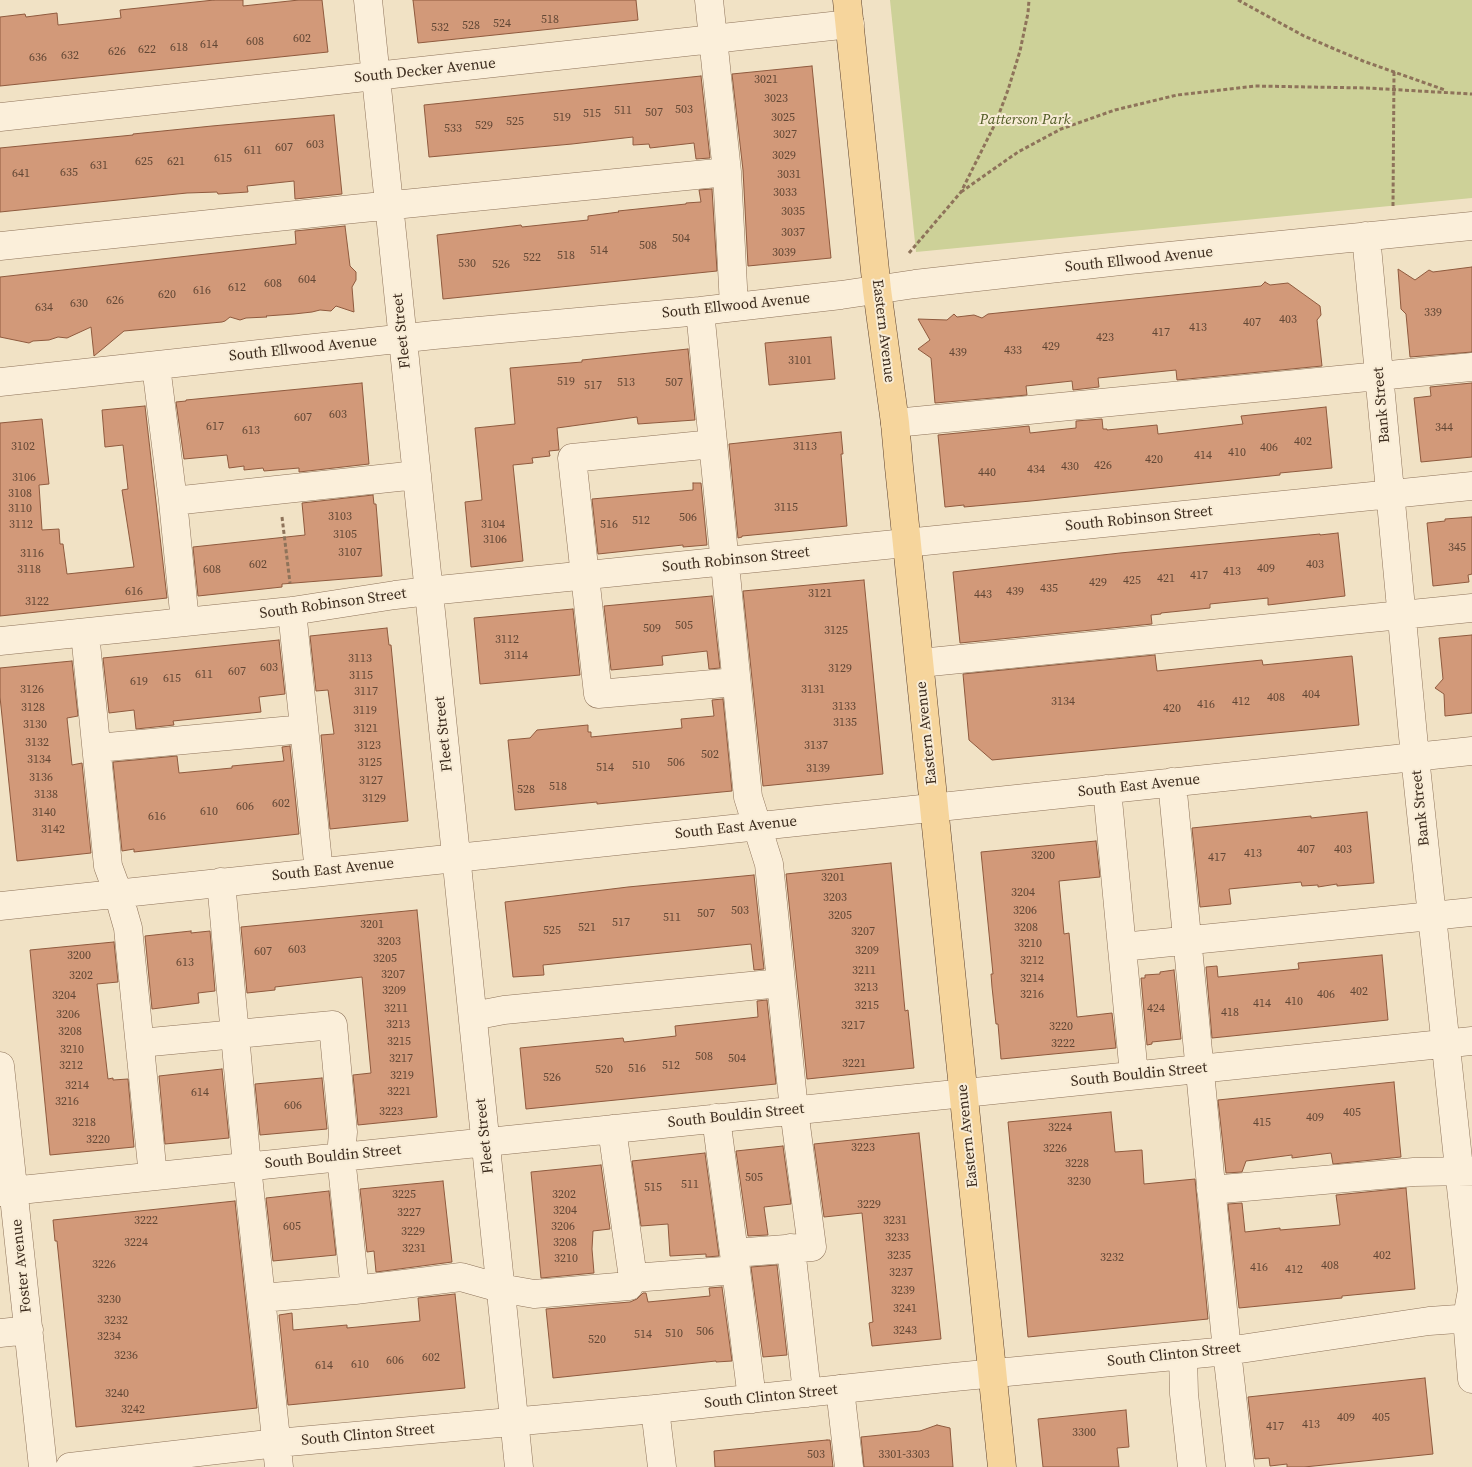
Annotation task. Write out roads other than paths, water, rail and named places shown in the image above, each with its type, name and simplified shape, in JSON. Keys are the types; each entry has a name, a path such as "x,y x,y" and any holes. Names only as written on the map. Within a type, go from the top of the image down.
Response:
{"main road":[{"name":"Eastern Avenue","path":"849,12 876,290 895,423 1002,1467"}],"street":[{"name":"Fleet Street","path":"368,0 519,1467"},
{"path":"709,0 727,172 734,306"},
{"name":"South Decker Avenue","path":"0,117 713,39 849,12"},
{"path":"0,246 727,172"},
{"name":"South Ellwood Avenue","path":"0,382 403,338 700,311 1129,260 1472,226"},
{"name":"Bank Street","path":"1366,236 1432,916 1459,1042 1472,1290 1469,1318 1472,1379"},
{"path":"633,1278 735,1261 791,1248 812,1247 794,1110 769,864 748,797 700,311"},
{"path":"156,366 173,500 185,622"},
{"path":"895,423 1472,367"},
{"path":"713,444 572,458 598,694 736,682"},
{"path":"173,500 417,475"},
{"name":"South Robinson Street","path":"0,642 292,611 395,595 1472,486"},
{"path":"920,663 1472,608"},
{"path":"292,611 318,872"},
{"path":"85,633 108,866 128,928 153,1176"},
{"path":"97,748 304,729"},
{"name":"South East Avenue","path":"0,906 1472,751"},
{"path":"1172,782 1240,1467"},
{"path":"1107,789 1134,1075"},
{"path":"221,882 247,1166 278,1455"},
{"path":"1122,947 1472,912"},
{"path":"473,1016 504,1010 781,984"},
{"path":"140,1043 333,1025 344,1132 340,1157 355,1290"},
{"name":"South Bouldin Street","path":"6,1191 1459,1042"},
{"name":"Foster Avenue","path":"0,1066 6,1191 29,1330 43,1467"},
{"path":"716,1118 752,1399"},
{"path":"261,1298 355,1290 461,1277 500,1288 534,1294 629,1286 633,1278 612,1128"},
{"path":"1211,1190 1414,1172 1466,1171"},
{"path":"791,1248 807,1393"},
{"name":"South Clinton Street","path":"70,1467 278,1455 514,1422 1227,1351 1429,1321 1469,1318"},
{"path":"0,1333 29,1330"},
{"path":"1183,1355 1184,1394 1192,1467"},
{"path":"840,1389 849,1467"},
{"path":"655,1409 662,1467"}],"park label":[{"name":"Patterson Park","path":"1025,120"}]}
